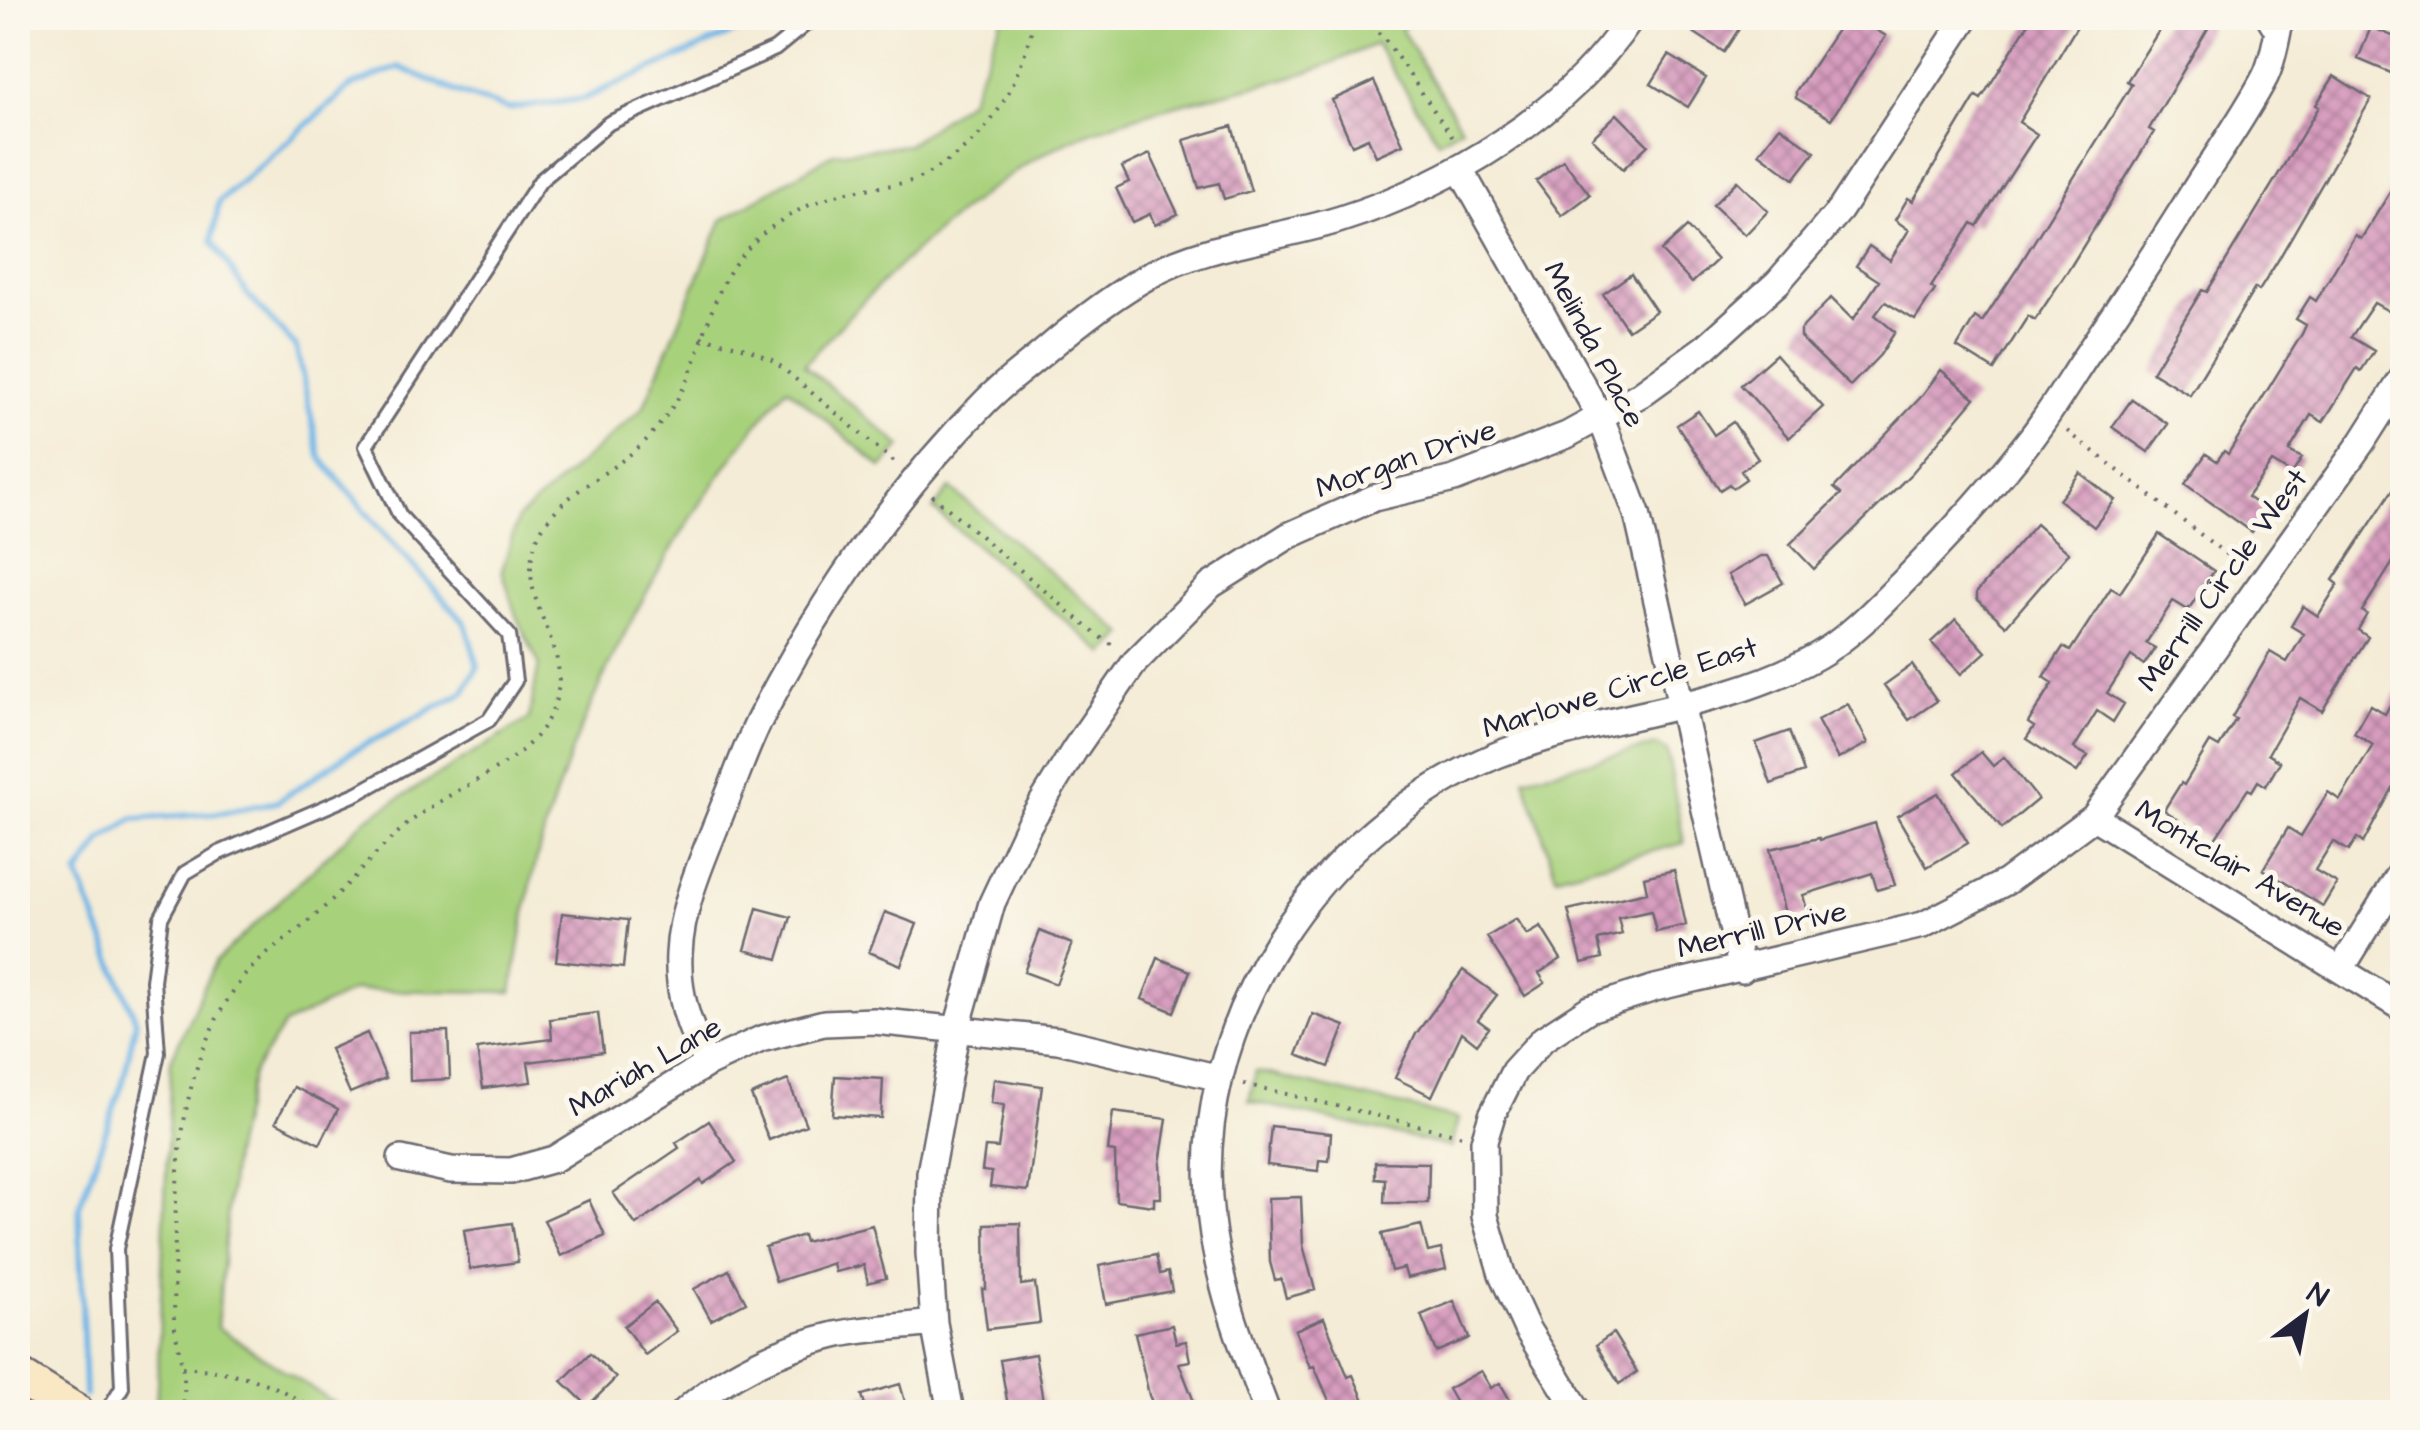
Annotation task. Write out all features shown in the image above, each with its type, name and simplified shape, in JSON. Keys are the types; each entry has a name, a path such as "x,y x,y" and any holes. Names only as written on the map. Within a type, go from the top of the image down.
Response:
{"street":[{"path":"706,1064 687,1024 680,987 679,952 694,880 760,719 822,610 915,480 988,399 1094,309 1154,273 1220,250 1342,218 1460,170 1547,108 1614,43 1631,18"},
{"name":"Morgan Drive","path":"950,1412 934,1323 929,1252 930,1173 956,1028 992,903 1029,824 1074,749 1136,662 1211,585 1288,536 1374,498 1454,479 1532,450 1601,418 1706,347 1778,282 1840,210 1966,18"},
{"name":"Marlowe Circle East","path":"1267,1412 1227,1305 1210,1217 1210,1150 1220,1078 1236,1027 1287,926 1323,878 1378,826 1441,782 1499,754 1562,734 1758,686 1821,654 1879,606 1932,553 2032,438 2152,258 2268,72 2278,31 2270,18"},
{"name":"Melinda Place","path":"1460,170 1601,418 1637,514 1742,970"},
{"name":"Merrill Circle West","path":"2094,817 2362,442 2402,378"},
{"name":"Montclair Avenue","path":"2094,817 2402,1008"},
{"name":"Merrill Drive","path":"1484,1141 1514,1071 1543,1039 1589,1009 1655,988 1923,925 2006,882 2094,817"},
{"path":"2341,968 2402,872"},
{"name":"Mariah Lane","path":"401,1159 451,1170 511,1171 554,1159 706,1064 761,1038 824,1023 874,1021 1058,1040 1220,1078"},
{"path":"1484,1141 1485,1216 1502,1274 1528,1329 1579,1412"},
{"path":"684,1412 746,1370 788,1350 834,1336 934,1323"},
{"path":"18,1376 76,1412"}],"lane":[{"path":"106,1412 122,1387 116,1249 158,1052 153,981 160,918 185,874 218,853 358,793 489,720 515,681 509,635 400,516 366,446 540,180 609,124 775,48 814,18"}],"path":[{"path":"1363,18 1385,39 1453,138"},
{"path":"701,337 746,348 774,361 896,464"},
{"path":"2067,431 2240,565"},
{"path":"936,498 1098,636 1136,662"},
{"path":"1220,1078 1484,1141"},
{"path":"181,1367 246,1375 317,1412"}],"green space":[{"path":"1002,18 1416,18 1401,29 1461,127 1438,141 1376,44 1305,73 1158,110 1071,140 1000,182 894,271 804,365 901,446 882,468 787,387 747,438 671,550 607,670 580,732 537,857 512,992 355,990 284,1025 252,1074 233,1155 217,1327 348,1412 156,1412 171,1060 215,962 366,819 529,719 539,664 516,616 502,570 518,518 643,408 722,220 834,153 907,145 970,99"},
{"path":"950,488 1124,634 1105,654 933,509"},
{"path":"1657,745 1667,751 1684,843 1556,876 1524,778"},
{"path":"1256,1071 1458,1119 1451,1147 1249,1101"}],"building":[{"path":"1694,18 1746,18 1724,52 1687,28"},
{"path":"1845,18 1856,18 1886,36 1831,119 1796,98 1796,91"},
{"path":"2032,18 2082,18 2019,122 2037,134 1977,226 1972,223 1915,320 1885,302 1875,315 1895,332 1880,355 1850,386 1800,337 1800,330 1831,298 1853,320 1879,281 1856,266 1869,246 1890,260 1909,230 1895,220 1908,198 1913,201 1976,96 1981,99"},
{"path":"2167,18 2214,18 2149,129 2154,132 2071,266 2035,320 2028,316 1994,370 1957,347 1975,317 1982,322 2017,269 2132,84 2127,81"},
{"path":"2371,27 2402,40 2398,76 2358,59"},
{"path":"1669,55 1706,78 1688,107 1651,84"},
{"path":"2334,76 2371,99 2277,262 2259,291 2255,288 2190,395 2152,372 2202,290 2207,292"},
{"path":"1374,81 1403,144 1376,156 1368,138 1352,145 1332,100"},
{"path":"1617,114 1648,145 1623,169 1592,138"},
{"path":"1232,126 1251,191 1224,199 1219,183 1199,188 1184,140"},
{"path":"1780,126 1815,152 1794,179 1759,153"},
{"path":"1150,154 1178,214 1155,225 1150,214 1132,222 1116,188 1129,182 1122,167"},
{"path":"1563,160 1590,195 1562,216 1536,181"},
{"path":"2402,173 2402,295 2392,313 2374,303 2351,337 2374,351 2361,371 2357,368 2323,422 2311,415 2289,451 2302,458 2292,474 2272,462 2247,497 2267,511 2252,532 2185,484 2206,454 2217,461 2224,451 2228,454 2302,334 2306,325 2296,319 2310,297 2316,301 2355,235 2361,239"},
{"path":"1737,181 1768,211 1745,235 1713,205"},
{"path":"1687,227 1717,260 1692,283 1661,251"},
{"path":"1631,274 1656,311 1628,330 1603,294"},
{"path":"1776,354 1823,407 1789,438 1741,385"},
{"path":"1941,370 1975,398 1912,473 1814,569 1790,544 1841,494 1834,488 1920,398"},
{"path":"2132,399 2168,424 2148,452 2112,427"},
{"path":"1698,411 1714,435 1733,422 1758,459 1741,471 1746,479 1733,488 1729,484 1720,490 1677,425"},
{"path":"2080,473 2115,500 2094,527 2059,500"},
{"path":"2402,476 2402,548 2362,611 2367,614 2358,630 2368,637 2322,711 2300,698 2268,754 2280,762 2266,786 2258,781 2252,791 2248,789 2213,842 2164,810 2210,742 2219,747 2270,652 2287,662 2304,634 2291,626 2303,606 2318,616 2338,584 2333,580"},
{"path":"2036,524 2069,553 2006,626 1977,599 1977,592"},
{"path":"2159,534 2214,571 2188,610 2173,601 2146,643 2155,648 2144,665 2131,656 2107,693 2124,704 2113,722 2097,711 2074,748 2088,756 2077,772 2026,739 2034,727 2028,723 2053,683 2044,677 2063,647 2070,651 2111,588 2120,593"},
{"path":"1761,556 1768,556 1783,583 1745,604 1728,575"},
{"path":"1956,619 1986,652 1961,674 1931,642"},
{"path":"1912,665 1937,701 1909,720 1884,685"},
{"path":"2402,683 2402,771 2363,843 2357,838 2349,851 2333,841 2315,870 2337,883 2323,906 2263,869 2288,828 2301,836 2328,792 2340,800 2373,745 2354,733 2370,705 2385,714"},
{"path":"1848,704 1868,743 1838,759 1817,720"},
{"path":"1789,731 1804,772 1771,784 1756,743"},
{"path":"1981,752 1993,766 2004,757 2038,799 2002,829 1956,773"},
{"path":"1938,793 1968,843 1927,867 1897,816"},
{"path":"1875,823 1895,885 1877,890 1872,873 1803,895 1808,914 1786,919 1770,849 1820,840"},
{"path":"1674,870 1686,925 1656,932 1651,911 1618,918 1622,934 1598,940 1602,958 1582,963 1568,910 1647,892 1644,877"},
{"path":"757,908 791,917 778,959 745,950"},
{"path":"885,912 917,924 901,965 869,952"},
{"path":"562,913 628,920 623,968 556,961"},
{"path":"1516,919 1527,935 1541,927 1561,959 1539,973 1545,983 1525,996 1487,937"},
{"path":"1040,931 1072,944 1056,984 1024,972"},
{"path":"1158,958 1190,971 1174,1012 1142,999"},
{"path":"1463,970 1497,995 1478,1020 1489,1028 1477,1044 1462,1032 1432,1096 1395,1078 1416,1034"},
{"path":"598,1013 603,1052 528,1062 531,1082 483,1088 477,1049 552,1039 550,1019"},
{"path":"1313,1014 1345,1026 1329,1067 1297,1055"},
{"path":"448,1031 450,1079 410,1081 409,1032"},
{"path":"367,1033 386,1078 350,1093 330,1049"},
{"path":"835,1076 883,1079 881,1118 832,1115"},
{"path":"994,1079 1042,1086 1028,1191 990,1187 992,1172 982,1171 985,1147 998,1148 1004,1105 991,1103"},
{"path":"788,1080 806,1125 769,1140 751,1095"},
{"path":"294,1087 338,1109 320,1144 276,1122"},
{"path":"1113,1112 1167,1119 1160,1163 1161,1198 1154,1198 1154,1206 1116,1201 1115,1152 1108,1151"},
{"path":"709,1121 736,1162 703,1184 701,1180 636,1225 613,1193 679,1148 676,1143"},
{"path":"1271,1126 1331,1133 1329,1161 1319,1160 1318,1171 1267,1165"},
{"path":"1375,1162 1429,1163 1428,1203 1384,1203 1385,1179 1375,1178"},
{"path":"1301,1197 1303,1245 1315,1290 1286,1298 1281,1279 1275,1280 1270,1262 1268,1198"},
{"path":"589,1200 605,1236 561,1256 544,1220"},
{"path":"512,1223 518,1262 470,1269 464,1230"},
{"path":"1020,1223 1021,1285 1035,1283 1040,1323 987,1329 982,1289 986,1289 985,1224"},
{"path":"872,1225 886,1278 868,1283 864,1265 835,1272 833,1263 776,1282 765,1247 803,1235 805,1242"},
{"path":"1421,1225 1428,1252 1441,1249 1446,1269 1407,1278 1404,1268 1391,1271 1382,1234"},
{"path":"1156,1255 1160,1274 1168,1272 1172,1291 1106,1304 1099,1266"},
{"path":"729,1270 746,1302 711,1320 694,1289"},
{"path":"1454,1301 1469,1338 1436,1352 1421,1315"},
{"path":"655,1302 677,1331 645,1355 624,1326"},
{"path":"1324,1318 1348,1377 1353,1375 1369,1412 1334,1412 1314,1366 1310,1367 1295,1330"},
{"path":"1172,1325 1176,1343 1186,1341 1190,1361 1179,1363 1198,1412 1156,1412 1149,1395 1135,1333"},
{"path":"1613,1333 1637,1372 1619,1384 1596,1345"},
{"path":"590,1353 616,1378 588,1406 562,1381"},
{"path":"1035,1354 1045,1412 1009,1412 1000,1360"},
{"path":"1481,1371 1491,1388 1500,1383 1510,1400 1489,1412 1461,1412 1448,1389"},
{"path":"900,1384 908,1412 867,1412 862,1395"}],"waterway":[{"path":"85,1395 79,1207 123,1082 136,1021 78,875 102,840 133,819 221,813 277,802 351,752 463,693 478,666 465,623 320,457 296,347 247,294 212,241 219,202 351,86 399,67 508,109 583,99 767,18"}]}
